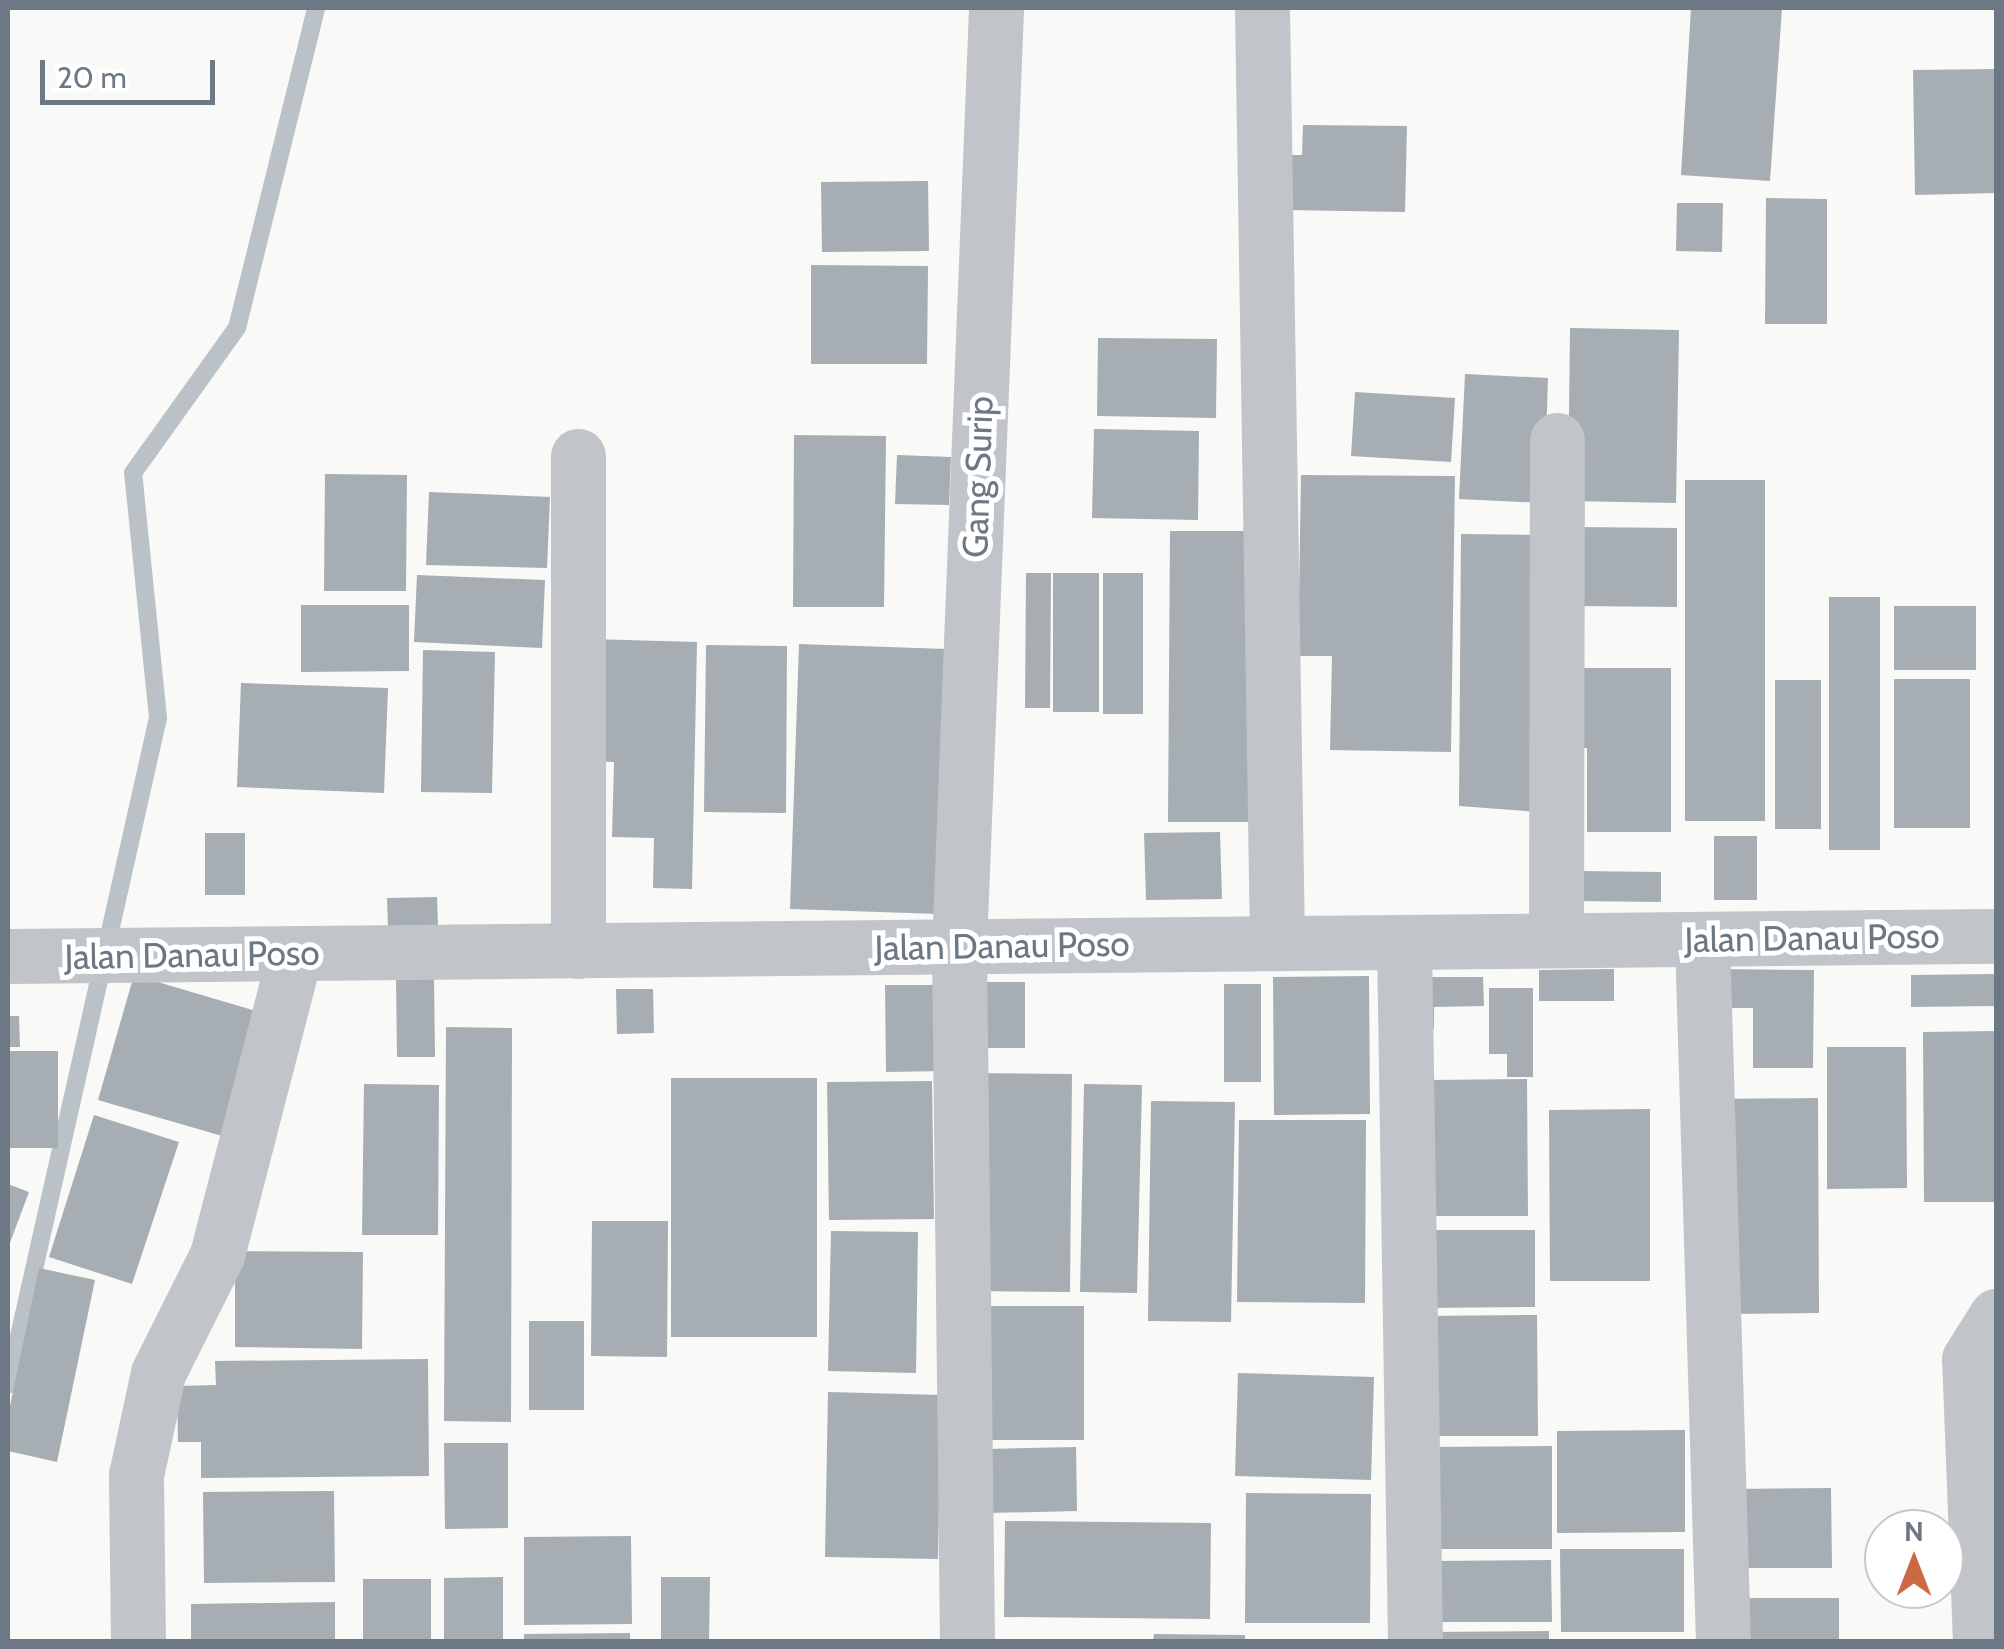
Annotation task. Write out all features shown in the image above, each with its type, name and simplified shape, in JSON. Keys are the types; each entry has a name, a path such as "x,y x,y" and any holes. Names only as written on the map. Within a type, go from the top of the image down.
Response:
{"street":[{"name":"Gang Surip","path":"967,1642 959,947 996,8"},
{"path":"1262,8 1277,943"},
{"path":"1556,940 1557,440"},
{"path":"578,456 578,951"},
{"name":"Jalan Danau Poso","path":"8,956 1996,936"},
{"path":"1702,939 1722,1642"},
{"path":"1404,942 1415,1642"},
{"path":"138,1642 136,1476 158,1373 217,1255 295,954"},
{"path":"1980,1642 1970,1359 1996,1316"}],"building":[{"path":"1691,8 1782,8 1770,181 1681,175"},
{"path":"1996,69 1996,193 1915,195 1913,70"},
{"path":"1303,125 1407,126 1405,212 1286,210 1287,155 1302,155"},
{"path":"928,181 929,251 822,252 821,182"},
{"path":"1766,198 1827,199 1827,324 1765,324"},
{"path":"1677,203 1723,203 1722,252 1676,251"},
{"path":"811,265 928,266 927,364 811,364"},
{"path":"1570,328 1679,330 1676,503 1568,501"},
{"path":"1098,338 1217,339 1216,418 1097,416"},
{"path":"1465,374 1548,378 1544,503 1459,499"},
{"path":"1355,392 1455,398 1451,462 1351,456"},
{"path":"1094,429 1199,431 1198,520 1092,518"},
{"path":"794,435 886,436 884,607 793,607"},
{"path":"897,455 951,457 949,505 895,504"},
{"path":"325,474 407,475 406,591 324,591"},
{"path":"1301,475 1455,476 1451,752 1330,750 1332,656 1298,656"},
{"path":"1685,480 1765,480 1765,821 1685,821"},
{"path":"429,492 550,497 547,568 426,565"},
{"path":"1578,527 1677,528 1677,607 1577,606"},
{"path":"1170,531 1265,531 1263,822 1168,822"},
{"path":"1461,534 1541,535 1538,812 1459,806"},
{"path":"1026,573 1051,573 1050,708 1025,708"},
{"path":"1053,573 1099,573 1099,712 1053,712"},
{"path":"1103,573 1143,573 1143,714 1103,714"},
{"path":"417,575 545,580 542,648 414,642"},
{"path":"1829,597 1880,597 1880,850 1829,850"},
{"path":"301,605 409,605 409,671 301,672"},
{"path":"1894,606 1976,606 1976,670 1894,670"},
{"path":"590,639 697,642 692,889 653,888 654,838 612,837 614,762 587,761"},
{"path":"799,644 947,649 939,914 790,909"},
{"path":"706,645 787,646 786,813 704,812"},
{"path":"423,650 495,652 492,793 421,792"},
{"path":"1565,668 1671,668 1671,832 1587,832 1587,748 1565,748"},
{"path":"1894,679 1970,679 1970,828 1894,828"},
{"path":"1775,680 1821,680 1821,829 1775,829"},
{"path":"241,683 388,688 384,793 237,787"},
{"path":"1220,832 1222,899 1146,900 1144,833"},
{"path":"205,833 245,833 245,895 205,895"},
{"path":"1714,836 1757,836 1757,900 1714,900"},
{"path":"1576,871 1661,872 1661,902 1576,901"},
{"path":"437,897 438,927 388,928 387,898"},
{"path":"1614,969 1614,1001 1539,1001 1539,970"},
{"path":"1714,969 1814,970 1813,1068 1753,1068 1753,1008 1714,1008"},
{"path":"1996,974 1996,1006 1911,1007 1911,975"},
{"path":"134,975 266,1014 229,1138 98,1100"},
{"path":"396,975 434,975 435,1057 397,1057"},
{"path":"1369,976 1370,1114 1274,1115 1273,977"},
{"path":"1409,977 1483,977 1484,1006 1434,1007 1434,1029 1410,1029"},
{"path":"969,982 1025,982 1025,1048 969,1048"},
{"path":"1224,984 1261,984 1261,1082 1224,1082"},
{"path":"885,985 943,985 945,1071 886,1072"},
{"path":"1489,988 1533,988 1533,1077 1507,1077 1507,1054 1489,1054"},
{"path":"616,989 653,989 654,1033 617,1034"},
{"path":"8,1016 19,1016 20,1047 8,1047"},
{"path":"446,1027 512,1028 511,1422 444,1421"},
{"path":"1996,1031 1996,1202 1924,1202 1923,1032"},
{"path":"1827,1047 1906,1047 1907,1188 1827,1189"},
{"path":"8,1051 58,1051 58,1148 8,1148"},
{"path":"970,1073 1072,1074 1070,1292 968,1291"},
{"path":"671,1078 817,1078 817,1337 671,1337"},
{"path":"1527,1079 1528,1216 1432,1216 1431,1080"},
{"path":"932,1081 934,1219 829,1220 827,1082"},
{"path":"364,1084 439,1085 438,1235 362,1235"},
{"path":"1084,1084 1142,1085 1137,1293 1080,1292"},
{"path":"1818,1098 1819,1313 1715,1314 1714,1099"},
{"path":"1151,1101 1235,1102 1231,1322 1148,1321"},
{"path":"1650,1109 1650,1281 1550,1281 1549,1110"},
{"path":"94,1115 179,1142 132,1284 49,1257"},
{"path":"1239,1120 1366,1120 1365,1303 1237,1302"},
{"path":"8,1184 29,1192 8,1248"},
{"path":"592,1221 668,1221 667,1357 591,1356"},
{"path":"1419,1230 1535,1230 1535,1307 1420,1308"},
{"path":"831,1231 918,1232 916,1373 828,1371"},
{"path":"235,1251 363,1252 362,1349 235,1347"},
{"path":"39,1268 95,1280 57,1462 8,1451 8,1415"},
{"path":"987,1306 1084,1306 1084,1440 987,1440"},
{"path":"1537,1315 1538,1436 1423,1436 1423,1316"},
{"path":"529,1321 584,1321 584,1410 529,1410"},
{"path":"428,1359 429,1476 201,1478 201,1442 178,1442 177,1386 216,1385 215,1361"},
{"path":"1238,1373 1374,1377 1371,1480 1235,1476"},
{"path":"828,1392 941,1395 938,1559 825,1557"},
{"path":"1685,1430 1685,1532 1557,1533 1557,1431"},
{"path":"444,1443 508,1443 508,1528 445,1529"},
{"path":"1552,1446 1552,1549 1428,1549 1427,1447"},
{"path":"1076,1447 1077,1511 989,1513 988,1449"},
{"path":"1831,1488 1832,1568 1733,1568 1732,1489"},
{"path":"334,1491 335,1582 204,1583 203,1492"},
{"path":"1246,1493 1371,1494 1370,1623 1245,1623"},
{"path":"1005,1521 1211,1523 1210,1619 1004,1617"},
{"path":"631,1536 632,1624 524,1625 524,1537"},
{"path":"1560,1549 1684,1549 1684,1632 1561,1632"},
{"path":"1551,1560 1552,1622 1431,1622 1431,1561"},
{"path":"503,1577 503,1642 444,1642 444,1578"},
{"path":"661,1577 710,1577 709,1642 661,1642"},
{"path":"363,1579 431,1579 431,1642 363,1642"},
{"path":"1735,1598 1839,1598 1839,1642 1736,1642"},
{"path":"335,1602 335,1642 191,1642 191,1604"},
{"path":"1549,1631 1549,1642 1429,1642 1429,1632"},
{"path":"630,1633 630,1642 524,1642 524,1634"},
{"path":"1154,1634 1245,1635 1245,1642 1153,1642"}],"waterway":[{"path":"8,1385 158,718 133,473 237,328 316,8"}]}
